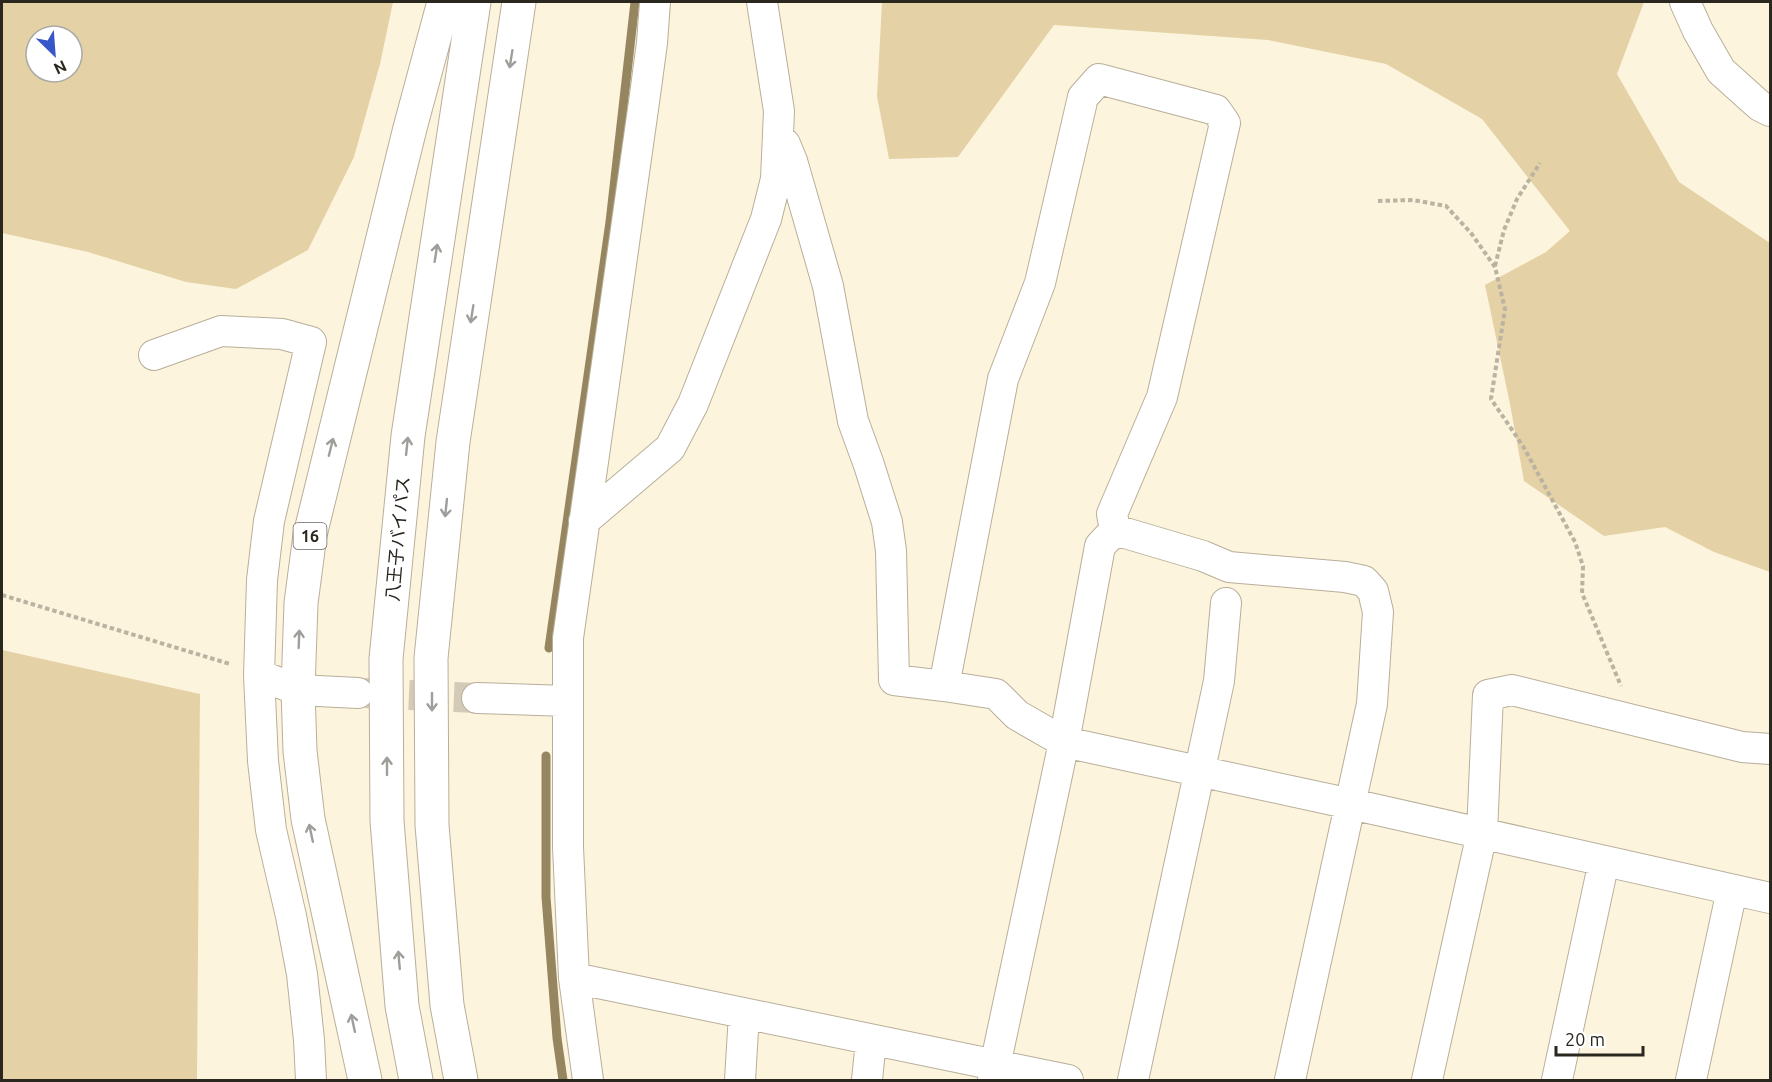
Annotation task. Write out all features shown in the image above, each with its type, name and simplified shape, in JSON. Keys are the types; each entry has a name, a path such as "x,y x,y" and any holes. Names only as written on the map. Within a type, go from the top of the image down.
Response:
{"highway":[{"name":"16","path":"365,1080 308,819 300,751 298,690 301,603 310,535 407,139 444,2"},
{"name":"八王子バイパス","path":"416,1080 402,1006 387,821 386,659 408,436 474,2"},
{"path":"461,1080 447,1005 432,825 431,658 453,442 519,2"}],"street":[{"path":"588,1080 574,978 568,847 568,638 644,102 655,2"},
{"path":"584,522 670,448 693,404 766,219 776,178 779,111 762,2"},
{"path":"1685,2 1698,31 1721,70 1760,106 1770,111"},
{"path":"944,686 1004,379 1040,283 1083,97 1099,79 1216,110 1225,123 1162,397 1112,514 1115,530"},
{"path":"779,138 785,144 792,161 828,286 853,421 886,522 891,551 894,680 996,694 1017,715 1064,742 1770,898"},
{"path":"154,356 221,331 282,334 311,342 269,521 262,580 259,675 263,761 270,819 302,974 309,1040 310,1080"},
{"path":"1115,530 1203,556 1228,583 1219,681 1133,1080"},
{"path":"994,1073 1064,742 1100,546 1115,530"},
{"path":"1228,583 1345,577 1364,581 1373,591 1378,612 1372,704 1290,1080"},
{"path":"259,675 298,690 358,693"},
{"path":"1427,1080 1482,834 1488,695 1512,690 1742,747 1770,749"},
{"path":"477,698 567,701"},
{"path":"1557,1080 1604,861"},
{"path":"1690,1080 1732,890"},
{"path":"574,978 871,1040 994,1073 1068,1080"},
{"path":"740,1080 744,1014"},
{"path":"867,1080 871,1040"}],"path":[{"path":"1495,267 1504,230 1517,199 1540,164"},
{"path":"1378,201 1413,200 1446,206 1471,233 1495,267 1505,309 1491,399 1523,446 1575,542 1583,566 1582,593 1635,720"},
{"path":"2,595 259,675"}],"shaded area":[{"path":"2,2 393,2 380,64 354,157 308,250 236,289 186,282 88,252 2,233"},
{"path":"882,2 1644,2 1617,74 1679,182 1770,243 1770,572 1714,552 1665,527 1604,536 1524,481 1485,285 1546,252 1570,231 1482,119 1386,64 1268,40 1054,25 958,157 889,159 877,96"},
{"path":"2,650 200,694 197,1080 2,1080"}],"waterway":[{"path":"549,648 610,222 635,2"},
{"path":"546,756 546,897 557,1038 563,1080"}],"tunnel":[{"path":"364,693 477,698"}]}
